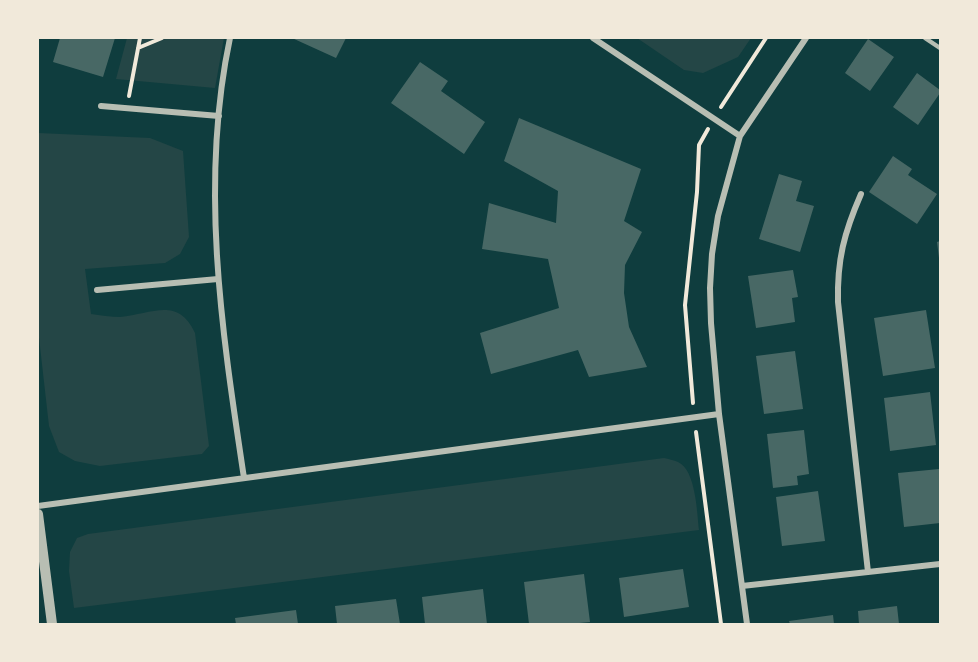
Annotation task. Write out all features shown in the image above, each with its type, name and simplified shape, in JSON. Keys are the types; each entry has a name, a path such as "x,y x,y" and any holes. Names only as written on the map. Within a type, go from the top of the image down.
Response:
{"street":[{"path":"230,38 219,116 215,216 223,333 244,478"},
{"path":"593,38 740,136"},
{"path":"747,624 719,414 710,288 718,216 740,136 806,38"},
{"path":"101,106 219,116"},
{"path":"861,194 850,220 837,273 838,302 868,572"},
{"path":"97,290 218,279"},
{"path":"38,506 719,414"},
{"path":"38,514 51,624"},
{"path":"742,586 940,564"}],"lane":[{"path":"925,38 940,48"}],"path":[{"path":"126,108 140,38"},
{"path":"138,48 162,38"},
{"path":"722,624 694,417 685,305 697,192 699,145 766,38"}],"shaded area":[{"path":"127,38 224,38 215,88 116,79"},
{"path":"637,38 751,38 738,57 703,73 684,70"},
{"path":"38,133 150,138 183,151 189,237 180,254 165,263 85,269 91,314 120,317 153,311 172,311 181,314 195,333 209,446 202,454 100,466 75,461 59,452 49,426 38,329"},
{"path":"664,458 678,462 689,474 699,530 74,608 69,571 70,552 77,538 88,534"}],"building":[{"path":"60,38 115,38 103,77 53,62"},
{"path":"292,38 346,38 336,58"},
{"path":"868,39 894,57 870,91 845,73"},
{"path":"420,62 448,81 441,91 485,122 464,154 391,103"},
{"path":"917,73 940,90 918,125 893,107"},
{"path":"519,118 641,169 624,221 642,232 625,265 624,293 629,327 647,367 589,377 578,350 491,374 480,333 559,308 548,259 482,249 489,203 556,223 558,191 504,161"},
{"path":"893,156 912,169 908,175 937,194 917,224 869,192"},
{"path":"779,174 802,181 796,201 814,206 800,252 759,239"},
{"path":"940,241 940,258 939,258 937,242"},
{"path":"793,270 798,297 792,298 795,322 756,328 748,276"},
{"path":"926,310 935,368 883,376 874,318"},
{"path":"795,351 803,409 764,414 756,356"},
{"path":"930,392 936,445 890,451 884,398"},
{"path":"804,430 809,474 797,476 798,485 773,488 767,434"},
{"path":"939,469 940,523 904,527 898,473"},
{"path":"818,491 825,541 782,546 776,497"},
{"path":"683,569 689,607 624,617 619,578"},
{"path":"584,574 590,622 529,624 524,582"},
{"path":"483,589 487,624 425,624 422,597"},
{"path":"396,599 400,624 337,624 335,606"},
{"path":"897,606 899,624 859,624 858,611"},
{"path":"296,610 298,624 236,624 235,618"},
{"path":"833,615 834,624 790,624 789,621"}]}
